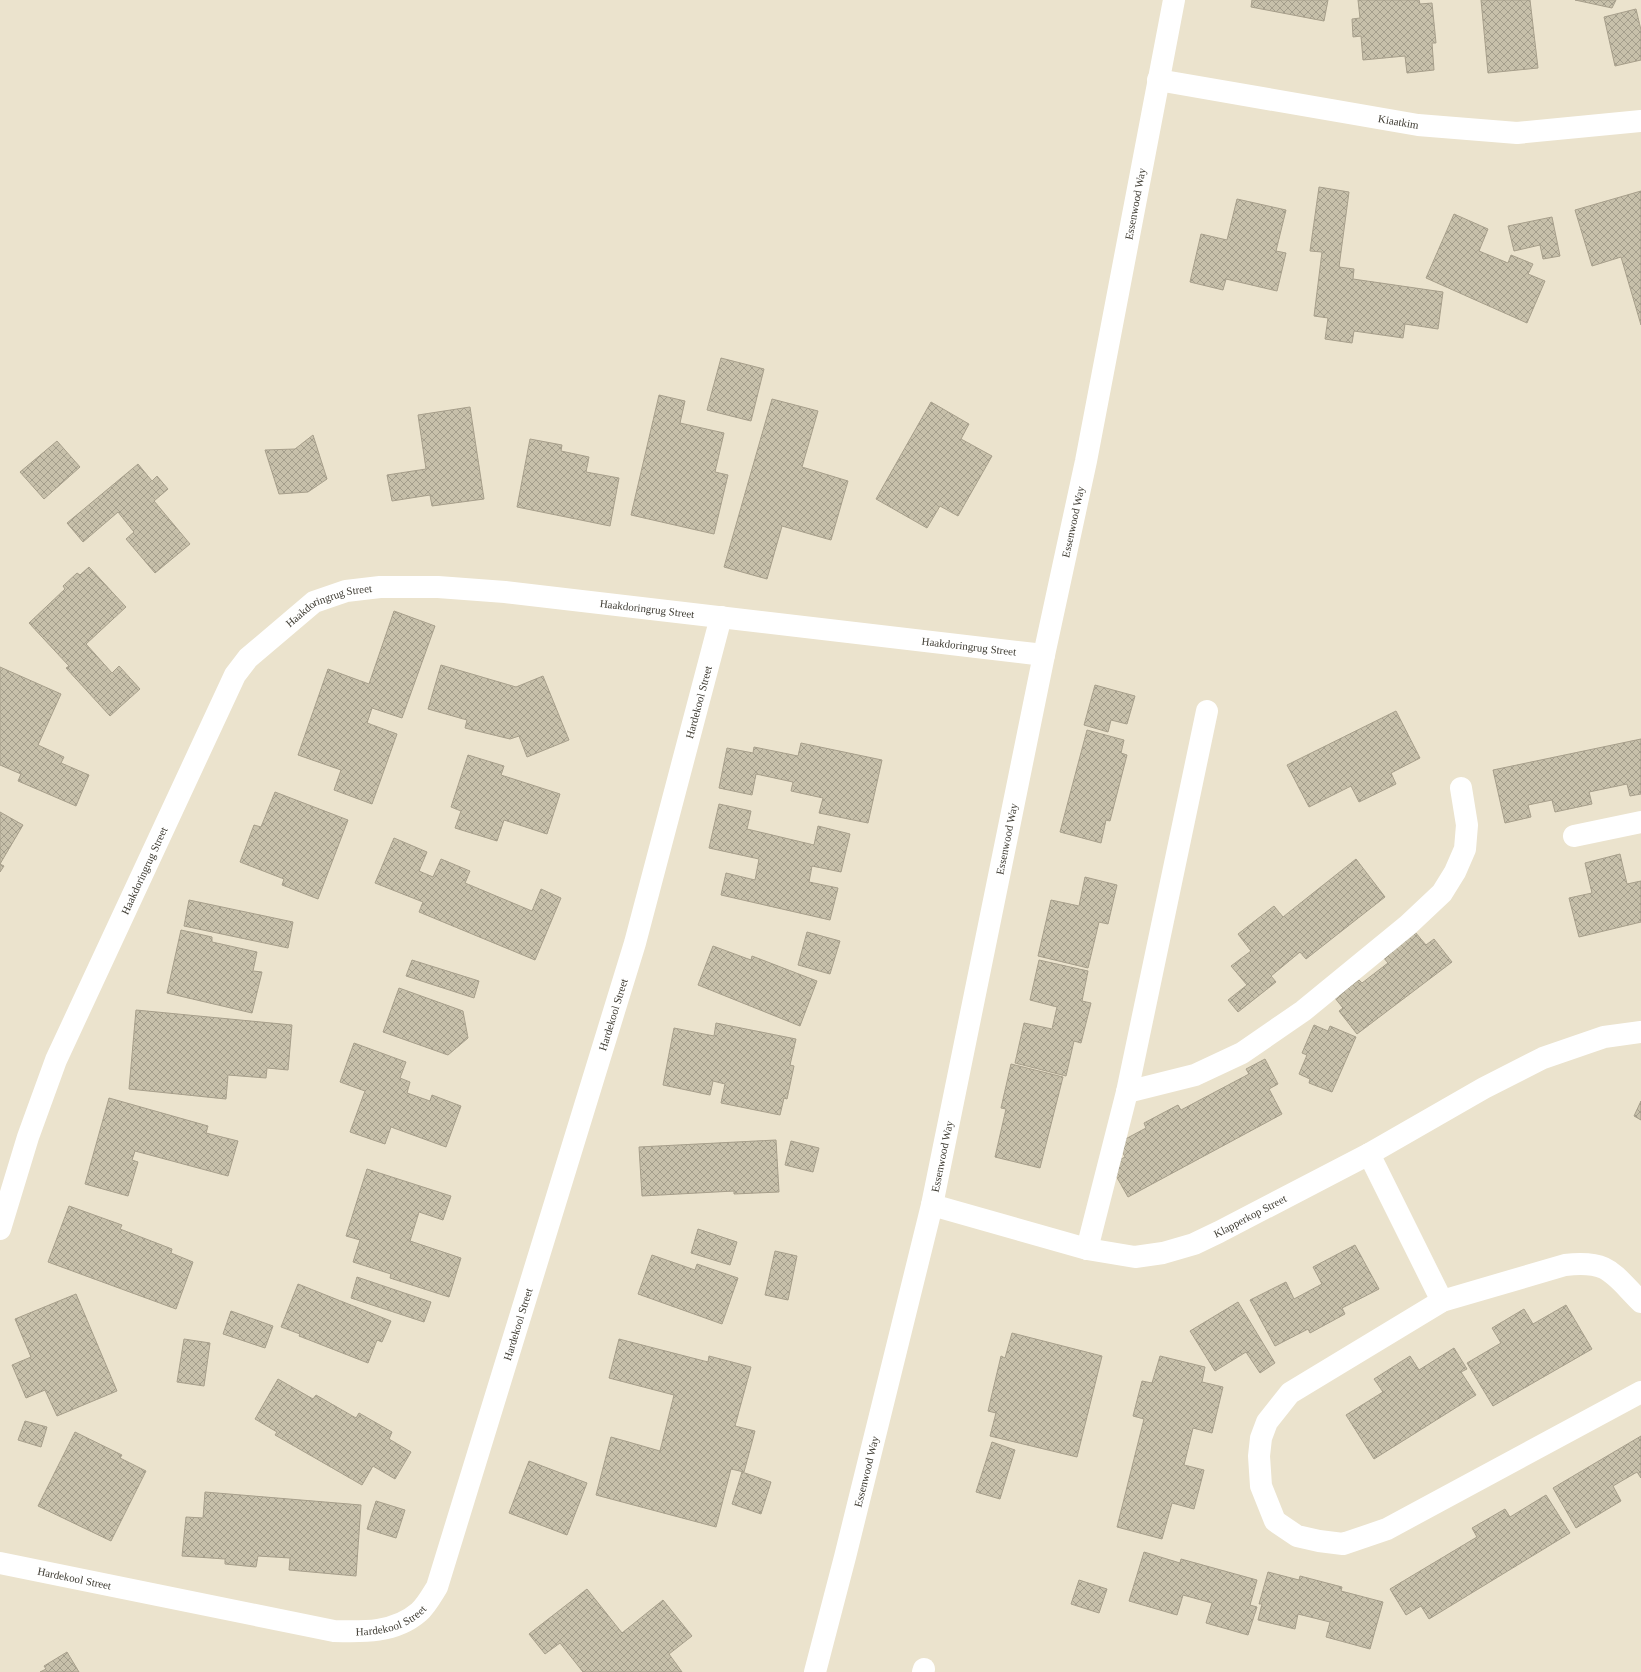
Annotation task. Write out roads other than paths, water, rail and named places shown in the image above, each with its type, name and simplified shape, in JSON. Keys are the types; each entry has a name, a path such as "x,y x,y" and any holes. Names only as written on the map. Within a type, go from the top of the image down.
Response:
{"street":[{"name":"Essenwood Way","path":"815,1672 932,1205 1044,656 1086,461 1174,0"},
{"name":"Kiaatkim","path":"1158,80 1418,125 1516,133 1641,121"},
{"name":"Haakdoringrug Street","path":"0,1229 28,1137 56,1060 224,697 236,675 248,658 314,602 346,591 380,587 438,587 505,592 1044,656"},
{"name":"Hardekool Street","path":"0,1563 334,1631 365,1632 397,1626 419,1612 437,1587 632,951 721,617"},
{"path":"1087,1249 1127,1092 1207,711"},
{"path":"1127,1092 1195,1075 1242,1052 1303,1011 1408,925 1442,893 1455,872 1465,849 1467,825 1461,788"},
{"path":"1574,836 1641,822"},
{"name":"Klapperkop Street","path":"932,1205 1087,1249 1135,1257 1163,1253 1194,1244 1369,1154 1484,1088 1543,1058 1604,1037 1641,1032"},
{"path":"1369,1154 1442,1302"},
{"path":"1641,1302 1603,1266 1581,1263 1565,1265 1442,1302 1290,1393 1267,1422 1261,1438 1259,1456 1261,1486 1275,1521 1297,1536 1343,1544 1387,1529 1641,1392"}]}
